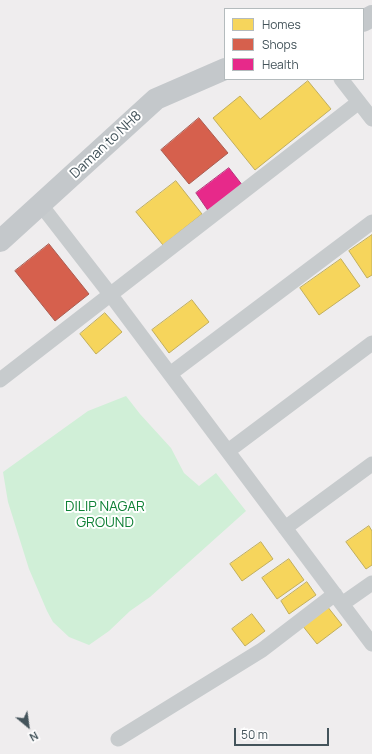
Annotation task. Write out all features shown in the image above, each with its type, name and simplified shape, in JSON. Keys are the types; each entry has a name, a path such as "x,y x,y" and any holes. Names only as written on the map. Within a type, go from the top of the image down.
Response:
{"main road":[{"name":"Daman to NH8","path":"0,241 156,99 224,69"}],"street":[{"path":"342,80 372,119"},
{"path":"0,380 359,102"},
{"path":"41,205 110,294 372,644"},
{"path":"170,374 372,222"},
{"path":"228,451 372,343"},
{"path":"285,528 372,464"},
{"path":"118,739 262,650 339,599 372,583"}],"green space":[{"name":"DILIP NAGAR GROUND","path":"126,396 171,448 184,473 199,486 216,473 246,511 150,597 130,611 109,631 89,645 69,637 53,622 47,611 29,569 8,502 3,472 88,411"}],"building: Homes":[{"path":"308,81 331,109 255,170 213,118 240,96 260,119"},
{"path":"176,181 202,214 163,245 136,212"},
{"path":"372,235 372,275 367,278 349,251"},
{"path":"341,259 360,286 319,315 300,288"},
{"path":"192,300 209,322 169,353 152,330"},
{"path":"105,313 122,332 96,354 80,334"},
{"path":"369,526 372,531 372,565 366,569 346,542"},
{"path":"261,542 273,559 242,581 230,564"},
{"path":"289,559 304,580 277,599 262,578"},
{"path":"307,582 316,595 289,614 281,601"},
{"path":"327,606 342,625 317,644 302,625"},
{"path":"252,614 265,631 245,646 232,629"}],"building: Shops":[{"path":"199,118 228,153 189,184 161,150"},
{"path":"49,244 89,294 55,321 15,271"}],"building: Health":[{"path":"229,168 243,186 209,212 196,193"}]}
